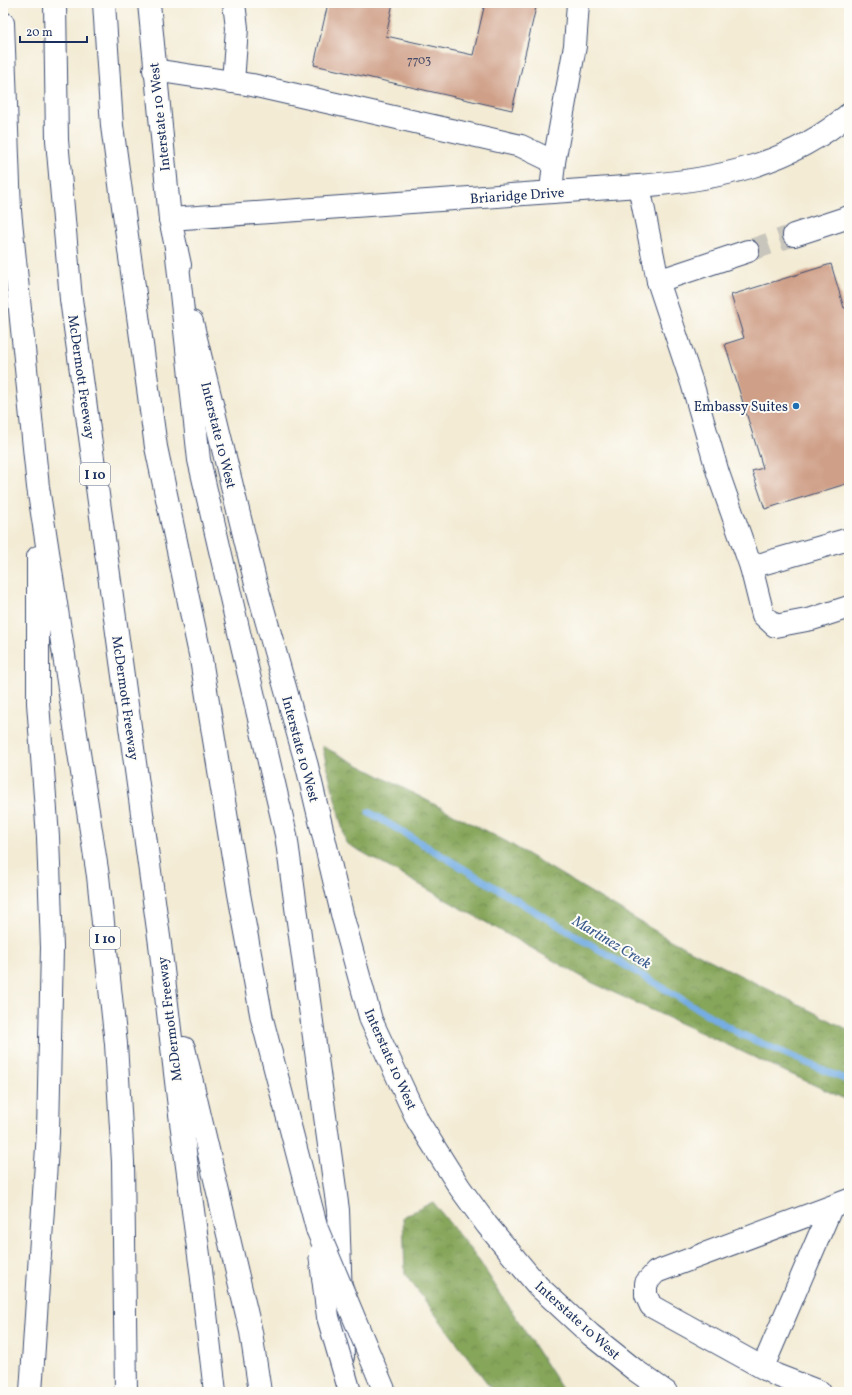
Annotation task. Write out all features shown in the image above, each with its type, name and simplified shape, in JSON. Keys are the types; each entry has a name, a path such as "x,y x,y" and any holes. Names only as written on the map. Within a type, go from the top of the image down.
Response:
{"main road":[{"name":"McDermott Freeway","path":"55,3 57,140 71,299 160,944 202,1270 215,1392"},
{"path":"104,3 112,126 156,447 201,659 239,894 262,1019 317,1229 328,1318 350,1392"},
{"name":"Interstate 10 West","path":"148,3 170,219 195,338 239,514 307,766 343,918 371,1020 418,1121 460,1188 487,1225 538,1286 591,1335 635,1370 666,1392"},
{"path":"233,82 237,28 234,3"},
{"path":"552,192 554,162 575,46 578,3"},
{"name":"I 10","path":"3,23 10,211 38,487 98,876 116,1044 123,1162 126,1392"},
{"path":"154,70 233,82 521,146 554,162"},
{"name":"Briaridge Drive","path":"170,219 639,186 699,180 741,171 803,147 834,127 849,114"},
{"path":"639,186 658,281 718,473 751,567 763,615 775,626 812,619 849,607"},
{"path":"794,235 849,217"},
{"path":"176,247 199,460 286,835 338,1210 344,1392"},
{"path":"658,281 748,251"},
{"path":"31,1392 48,1132 52,948 48,837 38,703 38,487"},
{"path":"751,567 849,539"},
{"path":"160,944 251,1332 260,1392"},
{"path":"763,1368 840,1204"},
{"path":"820,1392 776,1375 651,1306 646,1295 646,1283 656,1272 840,1204"},
{"path":"317,1229 385,1392"}],"green space":[{"path":"322,746 507,842 672,941 849,1030 849,1101 593,983 346,843"},
{"path":"433,1202 480,1262 564,1392 494,1392 405,1274 403,1217"}],"building":[{"path":"328,3 393,3 386,36 473,55 485,3 537,3 512,110 314,65"},
{"name":"Embassy Suites","path":"831,264 844,308 849,307 849,483 765,509 752,471 763,468 725,344 744,338 731,295"}],"waterway":[{"name":"Martinez Creek","path":"369,812 740,1034 849,1081"}],"tunnel":[{"path":"748,251 794,235"}],"place":[{"name":"Embassy Suites","path":"796,406"}]}
